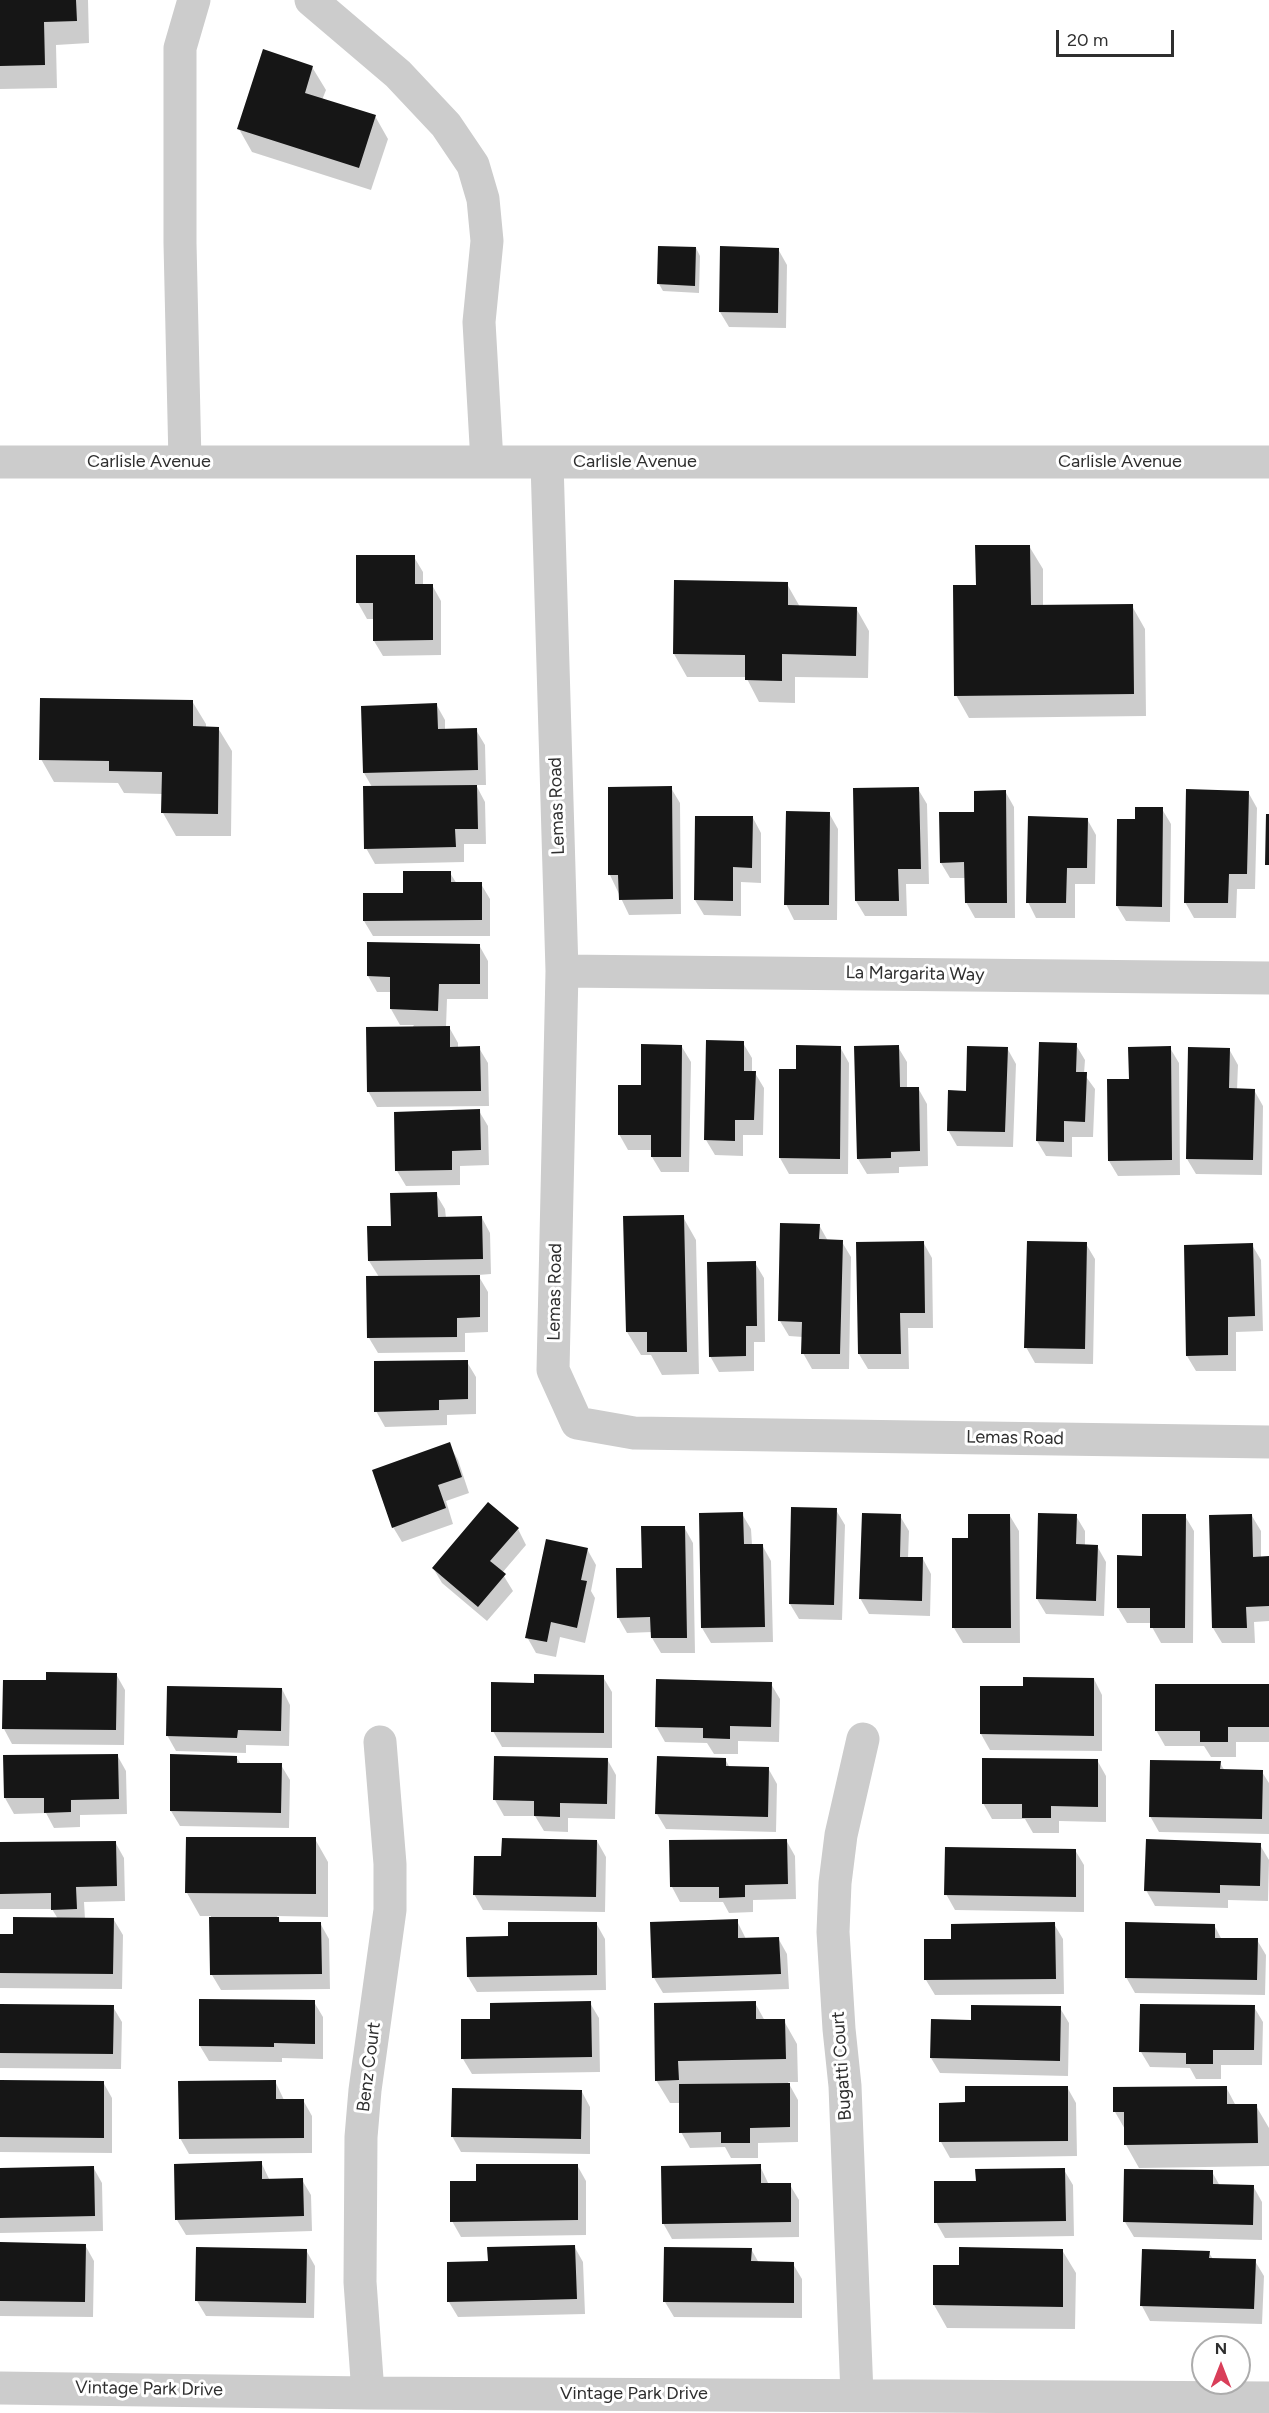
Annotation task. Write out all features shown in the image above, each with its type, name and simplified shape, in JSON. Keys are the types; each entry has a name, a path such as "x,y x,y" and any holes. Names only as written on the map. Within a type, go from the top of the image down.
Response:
{"street":[{"path":"186,462 180,243 180,48 194,0"},
{"path":"311,0 398,74 446,125 472,165 483,199 487,241 479,322 487,462"},
{"name":"Carlisle Avenue","path":"0,462 1269,462"},
{"name":"Lemas Road","path":"547,462 562,970 553,1370 577,1423 634,1433 1269,1442"},
{"name":"La Margarita Way","path":"562,970 1269,978"},
{"name":"Bugatti Court","path":"856,2395 845,2086 833,1932 835,1883 841,1835 863,1739"},
{"name":"Benz Court","path":"368,2393 360,2282 361,2137 365,2090 390,1910 390,1864 380,1742"},
{"name":"Vintage Park Drive","path":"0,2388 116,2401 368,2393 606,2404 856,2395 1086,2405 1269,2398"}],"building":[{"path":"0,0 76,0 77,21 44,22 45,65 0,66"},
{"path":"263,49 313,66 305,93 376,115 359,168 237,129"},
{"path":"658,246 696,247 695,286 657,284"},
{"path":"720,246 779,248 778,313 719,312"},
{"path":"975,545 1030,545 1031,605 1133,604 1134,694 954,696 953,585 976,585"},
{"path":"356,555 415,555 415,584 433,584 433,640 373,641 373,603 356,603"},
{"path":"674,580 788,582 788,605 857,607 856,656 782,654 782,681 745,680 745,655 673,654"},
{"path":"40,698 193,700 193,726 219,727 218,814 161,813 162,772 109,771 109,761 39,760"},
{"path":"437,703 438,729 477,728 478,770 363,773 361,706"},
{"path":"477,785 478,829 455,829 456,847 364,849 363,786"},
{"path":"672,786 673,899 619,900 618,875 608,875 608,787"},
{"path":"919,787 921,869 898,869 899,901 855,901 853,788"},
{"path":"1186,789 1249,791 1247,874 1229,874 1228,903 1184,903"},
{"path":"1006,790 1007,903 965,903 964,862 940,863 939,812 974,812 974,791"},
{"path":"1135,807 1163,807 1162,907 1116,906 1117,819 1135,819"},
{"path":"786,811 830,812 829,905 784,905"},
{"path":"1266,814 1269,814 1269,865 1265,865"},
{"path":"695,816 753,816 752,868 733,867 733,901 694,900"},
{"path":"1028,816 1088,818 1087,868 1067,868 1066,903 1026,903"},
{"path":"403,871 451,871 451,882 482,882 482,920 363,921 363,893 403,893"},
{"path":"367,942 480,944 480,984 439,984 438,1011 390,1009 390,977 367,976"},
{"path":"450,1026 450,1047 480,1046 481,1091 367,1092 366,1027"},
{"path":"706,1040 744,1041 744,1071 756,1071 754,1120 735,1120 735,1141 704,1140"},
{"path":"1039,1042 1077,1043 1076,1072 1087,1072 1085,1122 1064,1121 1064,1142 1036,1141"},
{"path":"641,1044 682,1045 681,1157 651,1157 651,1135 618,1135 618,1085 641,1085"},
{"path":"796,1045 841,1046 840,1159 779,1158 779,1069 796,1069"},
{"path":"899,1045 900,1087 919,1087 920,1151 891,1152 891,1158 857,1159 854,1046"},
{"path":"967,1046 1008,1047 1005,1132 947,1131 948,1090 966,1091"},
{"path":"1171,1046 1172,1160 1108,1161 1107,1079 1129,1079 1128,1047"},
{"path":"1188,1047 1230,1048 1229,1088 1255,1089 1253,1160 1186,1159"},
{"path":"480,1109 481,1150 452,1151 452,1170 395,1171 394,1112"},
{"path":"437,1192 438,1217 482,1216 483,1259 368,1261 367,1226 391,1226 390,1193"},
{"path":"684,1215 687,1352 647,1352 647,1332 626,1332 623,1216"},
{"path":"780,1223 820,1224 819,1239 843,1240 840,1354 801,1354 802,1322 778,1321"},
{"path":"924,1241 925,1313 900,1313 901,1354 858,1354 856,1242"},
{"path":"1027,1241 1087,1242 1085,1349 1024,1348"},
{"path":"1253,1243 1255,1316 1228,1317 1228,1355 1186,1356 1184,1245"},
{"path":"756,1261 757,1326 746,1326 746,1356 709,1357 707,1262"},
{"path":"480,1275 480,1317 457,1318 457,1337 367,1338 366,1276"},
{"path":"468,1360 468,1399 439,1400 439,1410 374,1412 374,1361"},
{"path":"450,1442 462,1477 438,1485 446,1508 392,1528 372,1470"},
{"path":"488,1502 519,1528 490,1561 506,1574 478,1607 432,1568"},
{"path":"791,1507 837,1508 834,1605 789,1604"},
{"path":"743,1512 744,1544 763,1544 765,1627 701,1628 699,1513"},
{"path":"862,1513 901,1514 900,1557 923,1557 922,1601 859,1599"},
{"path":"1038,1513 1077,1514 1076,1544 1098,1545 1096,1601 1036,1599"},
{"path":"968,1514 1010,1514 1011,1628 952,1628 952,1538 968,1538"},
{"path":"1142,1514 1186,1514 1185,1628 1150,1628 1150,1608 1117,1608 1117,1555 1142,1556"},
{"path":"1252,1514 1253,1557 1269,1556 1269,1606 1246,1607 1247,1628 1212,1628 1209,1515"},
{"path":"641,1526 685,1526 687,1638 651,1638 650,1617 617,1618 616,1568 642,1568"},
{"path":"546,1539 588,1548 581,1580 587,1581 577,1628 551,1622 547,1642 525,1638"},
{"path":"46,1672 117,1673 116,1730 2,1729 3,1680 46,1680"},
{"path":"534,1674 604,1675 604,1733 491,1732 491,1682 534,1683"},
{"path":"1023,1677 1094,1678 1094,1736 980,1734 980,1686 1023,1686"},
{"path":"656,1679 772,1682 771,1727 730,1726 730,1739 703,1738 703,1728 655,1727"},
{"path":"1155,1684 1269,1684 1269,1727 1228,1727 1228,1742 1200,1742 1200,1731 1155,1731"},
{"path":"167,1686 282,1688 281,1731 238,1730 237,1738 166,1736"},
{"path":"118,1754 119,1799 71,1800 71,1812 44,1813 44,1798 4,1798 3,1755"},
{"path":"170,1754 237,1756 237,1763 282,1763 281,1813 170,1811"},
{"path":"494,1756 608,1758 607,1804 560,1803 560,1817 534,1816 534,1801 493,1800"},
{"path":"657,1756 726,1758 726,1766 769,1767 768,1817 655,1814"},
{"path":"982,1758 1098,1759 1098,1807 1051,1806 1051,1818 1022,1818 1022,1804 982,1804"},
{"path":"1150,1760 1221,1761 1220,1769 1263,1770 1262,1819 1149,1817"},
{"path":"186,1837 316,1837 316,1894 185,1893"},
{"path":"502,1838 597,1840 596,1897 473,1895 474,1856 501,1856"},
{"path":"787,1839 788,1884 745,1885 745,1897 719,1898 719,1887 670,1887 669,1840"},
{"path":"1146,1839 1261,1843 1260,1886 1220,1885 1220,1893 1144,1891"},
{"path":"116,1841 117,1886 76,1887 77,1909 51,1910 51,1893 0,1894 0,1842"},
{"path":"945,1847 1076,1849 1076,1897 944,1895"},
{"path":"13,1917 114,1918 113,1974 0,1973 0,1934 13,1934"},
{"path":"209,1917 279,1917 279,1922 321,1922 322,1974 210,1975"},
{"path":"738,1919 738,1938 779,1937 781,1974 652,1978 650,1922"},
{"path":"508,1922 597,1922 597,1975 467,1977 466,1937 508,1936"},
{"path":"1055,1922 1056,1979 924,1980 924,1939 951,1939 951,1924"},
{"path":"1125,1922 1215,1924 1215,1938 1258,1938 1257,1980 1125,1978"},
{"path":"199,1999 315,2000 315,2044 274,2043 274,2047 199,2046"},
{"path":"591,2001 592,2057 461,2059 461,2019 490,2019 490,2003"},
{"path":"756,2001 756,2019 785,2019 786,2059 678,2061 679,2080 655,2081 654,2003"},
{"path":"0,2004 114,2005 113,2054 0,2053"},
{"path":"1140,2004 1255,2005 1254,2050 1213,2050 1213,2064 1186,2064 1186,2053 1139,2052"},
{"path":"971,2005 1061,2006 1060,2061 930,2058 931,2019 971,2020"},
{"path":"0,2080 104,2081 104,2138 0,2137"},
{"path":"276,2080 276,2099 304,2099 304,2138 179,2139 178,2081"},
{"path":"790,2083 790,2127 750,2128 750,2143 721,2143 721,2132 679,2133 679,2084"},
{"path":"965,2086 1068,2086 1068,2141 939,2142 939,2103 965,2102"},
{"path":"1227,2086 1227,2104 1257,2104 1258,2143 1124,2145 1124,2112 1113,2112 1113,2087"},
{"path":"452,2088 582,2090 581,2139 451,2137"},
{"path":"262,2161 262,2179 303,2178 304,2216 175,2220 174,2164"},
{"path":"476,2164 578,2164 578,2220 450,2222 450,2181 476,2181"},
{"path":"761,2164 761,2183 791,2183 791,2222 662,2224 661,2166"},
{"path":"94,2166 95,2216 0,2218 0,2168"},
{"path":"1065,2168 1066,2221 934,2223 934,2181 976,2181 975,2169"},
{"path":"1124,2169 1213,2170 1213,2184 1254,2185 1253,2225 1123,2222"},
{"path":"0,2242 86,2244 85,2302 0,2301"},
{"path":"575,2245 577,2299 447,2302 447,2262 488,2261 487,2247"},
{"path":"196,2247 307,2249 306,2303 195,2301"},
{"path":"664,2247 752,2248 751,2261 794,2262 794,2303 663,2302"},
{"path":"959,2247 1063,2249 1063,2307 933,2305 933,2265 959,2265"},
{"path":"1142,2249 1210,2251 1209,2258 1256,2259 1254,2309 1140,2306"}]}
